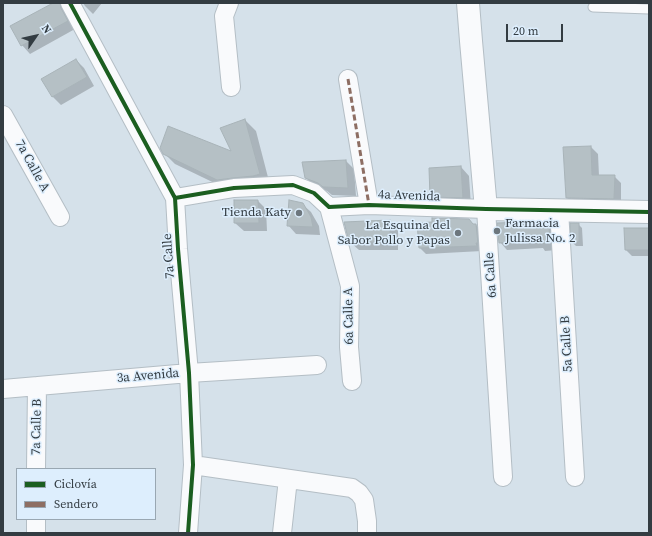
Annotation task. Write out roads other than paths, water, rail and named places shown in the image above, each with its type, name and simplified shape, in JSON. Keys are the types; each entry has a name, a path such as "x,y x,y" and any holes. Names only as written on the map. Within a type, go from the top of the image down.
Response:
{"street":[{"name":"7a Calle","path":"70,3 175,198 189,373 193,465 188,533"},
{"path":"229,3 224,16 231,87"},
{"name":"6a Calle","path":"468,3 486,209 504,476"},
{"path":"348,79 369,205"},
{"name":"7a Calle A","path":"3,115 60,217"},
{"path":"175,198 234,188 293,185 314,193 329,207"},
{"name":"4a Avenida","path":"329,207 369,205 649,212"},
{"name":"6a Calle A","path":"329,207 350,286 350,347 352,380"},
{"name":"5a Calle B","path":"559,210 575,477"},
{"name":"3a Avenida","path":"3,389 189,373 316,365"},
{"name":"7a Calle B","path":"36,468 37,386"},
{"path":"193,465 352,488 359,493 364,500 367,533"},
{"path":"282,533 288,479"},
{"path":"36,520 36,533"}],"lane":[{"path":"593,7 649,9"}],"place":[{"name":"Tienda Katy","path":"299,213"},
{"name":"Farmacia Julissa No. 2","path":"497,231"},
{"name":"La Esquina del Sabor Pollo y Papas","path":"458,233"}]}
